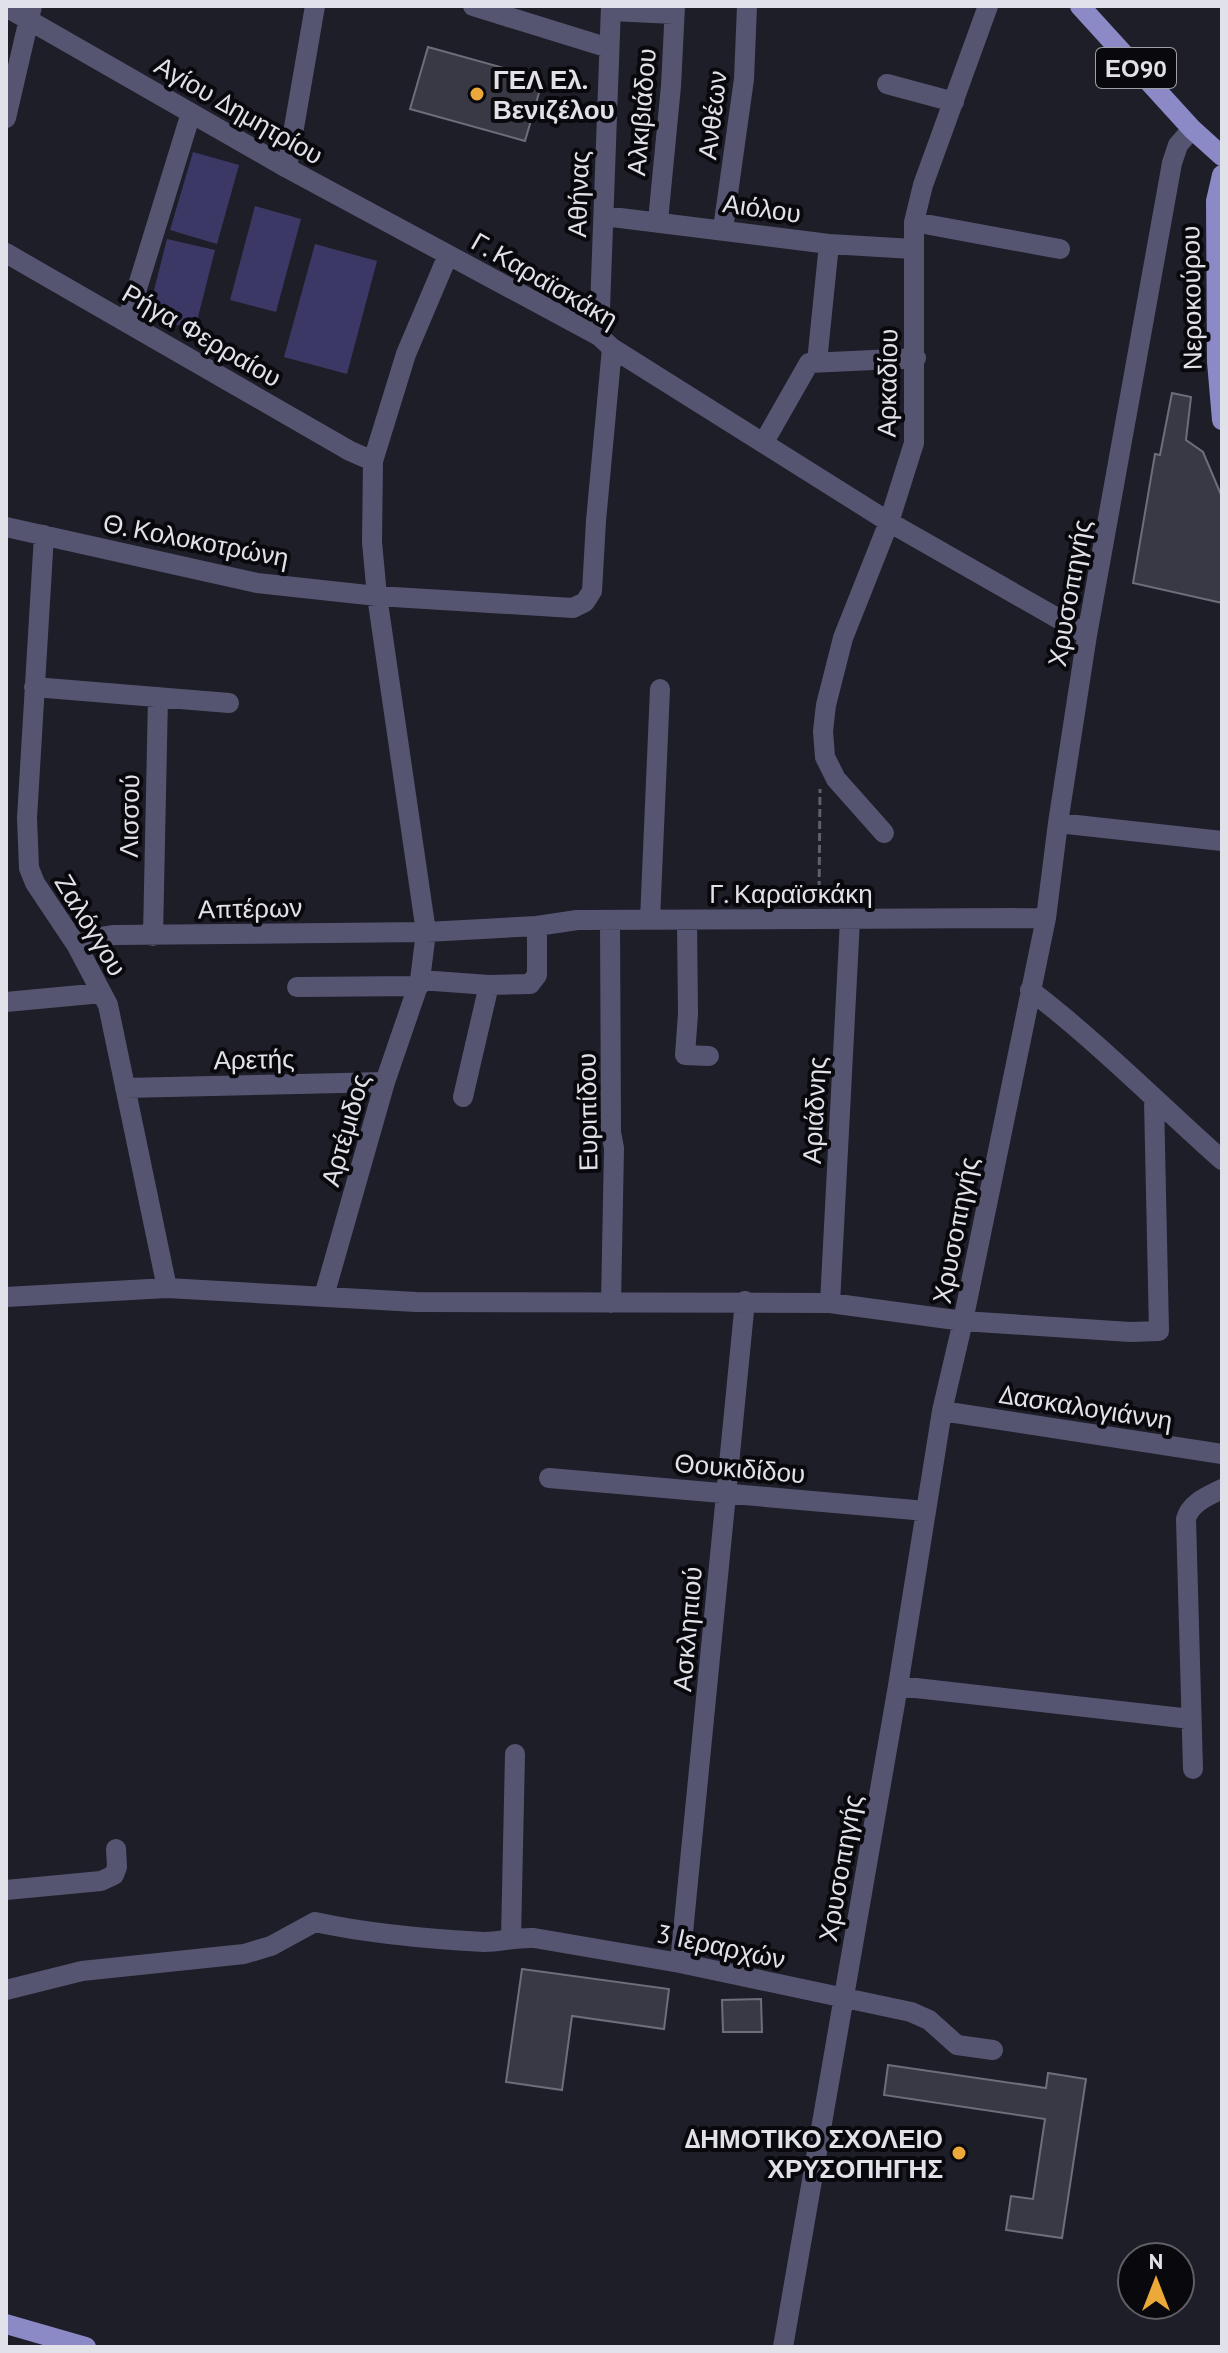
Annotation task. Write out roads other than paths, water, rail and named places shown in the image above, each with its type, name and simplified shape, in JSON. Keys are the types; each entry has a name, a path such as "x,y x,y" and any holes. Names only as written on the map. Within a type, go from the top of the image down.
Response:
{"main road":[{"name":"ΕΟ90","path":"1080,6 1192,129 1222,156"},
{"name":"Νεροκούρου","path":"1222,175 1216,201 1217,362 1222,420"},
{"path":"6,2324 86,2347"}],"street":[{"path":"287,168 315,6"},
{"path":"473,6 609,48"},
{"name":"Ανθέων","path":"723,229 744,79 747,6"},
{"name":"Αρκαδίου","path":"884,833 836,779 825,757 823,731 826,705 843,638 889,522 914,443 914,222 923,185 988,6"},
{"name":"Αγίου Δημητρίου","path":"6,7 30,13 191,113 448,255"},
{"path":"611,8 675,10"},
{"name":"Αθήνας","path":"377,596 561,609 585,602 592,591 606,342 604,216 611,8"},
{"name":"Αλκιβιάδου","path":"658,221 675,10"},
{"path":"6,118 30,13"},
{"path":"887,84 954,102"},
{"path":"127,321 191,113"},
{"name":"Χρυσοπηγής","path":"783,2347 898,1686 942,1411 1046,918 1087,635 1172,163 1178,145 1192,129"},
{"name":"Αιόλου","path":"604,216 829,244 913,249"},
{"path":"914,222 1060,249"},
{"path":"764,442 813,362 829,244"},
{"name":"Ρήγα Φερραίου","path":"6,253 373,461"},
{"name":"Γ. Καραϊσκάκη","path":"419,983 426,932 377,596 372,542 373,461 406,354 448,255 606,342 889,522 1087,635"},
{"path":"813,362 916,358"},
{"name":"Θ. Κολοκοτρώνη","path":"6,527 257,583 377,596"},
{"name":"Ζαλόγγου","path":"44,535 27,818 29,868 35,883 77,946 102,993 114,1026 167,1288"},
{"path":"34,687 229,703"},
{"path":"650,920 660,689"},
{"name":"Λισσού","path":"153,936 158,697"},
{"path":"1058,823 1222,841"},
{"name":"Γ. Καραϊσκάκη","path":"426,932 537,926 577,920 1046,918"},
{"name":"Ευριπίδου","path":"610,920 611,1132 614,1148 611,1303"},
{"path":"687,920 685,1055 709,1056"},
{"name":"Αριάδνης","path":"830,1303 850,920"},
{"path":"297,987 419,983 524,986 535,980 537,926"},
{"name":"Απτέρων","path":"77,946 95,938 114,935 426,932"},
{"name":"Αρτέμιδος","path":"324,1296 385,1082 419,983"},
{"path":"463,1097 489,985"},
{"path":"1030,990 1077,1026 1222,1160"},
{"path":"6,1002 102,993"},
{"name":"Αρετής","path":"125,1088 385,1082"},
{"path":"6,1297 167,1288 416,1302 830,1303 963,1321 1130,1332 1159,1331 1154,1100"},
{"name":"Ασκληπιού","path":"680,1963 745,1301"},
{"name":"Δασκαλογιάννη","path":"942,1411 1222,1454"},
{"name":"Θουκιδίδου","path":"549,1478 926,1511"},
{"path":"1193,1769 1186,1519 1194,1504 1222,1489"},
{"path":"898,1686 1191,1719"},
{"path":"515,1754 516,1938"},
{"path":"6,1890 101,1881 114,1875 116,1849"},
{"name":"3 Ιεραρχών","path":"6,1990 82,1971 244,1954 271,1946 315,1922 358,1931 488,1942 516,1938 680,1963 911,2012 929,2020 957,2045 993,2050"}],"place":[{"name":"ΓΕΛ Ελ. Βενιζέλου","path":"477,94"},
{"name":"ΔΗΜΟΤΙΚΟ ΣΧΟΛΕΙΟ ΧΡΥΣΟΠΗΓΗΣ","path":"959,2153"}]}
